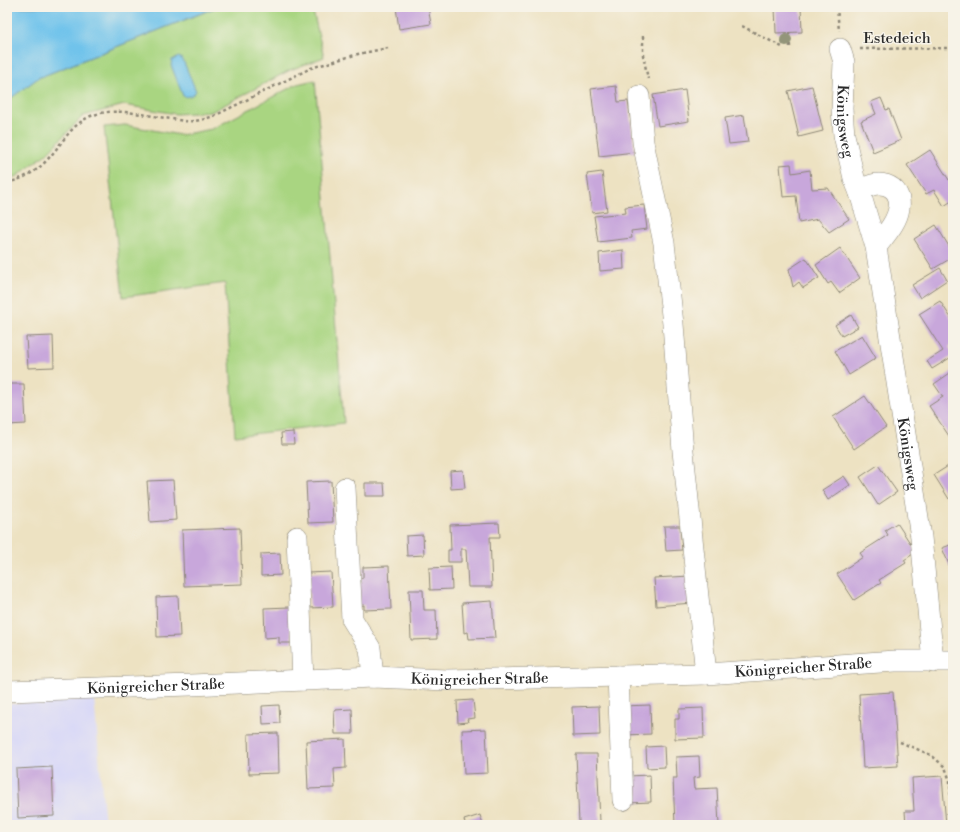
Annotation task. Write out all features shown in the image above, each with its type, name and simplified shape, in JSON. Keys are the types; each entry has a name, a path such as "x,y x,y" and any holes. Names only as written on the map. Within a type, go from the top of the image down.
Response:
{"street":[{"name":"Königsweg","path":"840,48 844,62 842,109 844,135 854,178 860,193 876,248 921,537 943,661"},
{"path":"644,89 643,142 664,243 706,674"},
{"path":"860,193 864,188 871,185 882,184 890,186 895,190 899,198 900,207 897,217 876,248"},
{"path":"345,488 352,619 370,648 373,677"},
{"path":"297,537 303,680"},
{"name":"Königreicher Straße","path":"7,691 184,686 373,677 447,680 706,674 895,661 943,661"},
{"path":"618,676 623,800"}],"path":[{"path":"742,26 782,47"},
{"path":"789,32 790,48"},
{"path":"643,36 644,89"},
{"path":"7,183 24,178 35,171 46,162 76,125 91,116 107,113 125,113 191,122 202,120 214,116 311,68 358,54 388,48"},
{"name":"Estedeich","path":"840,48 953,48"},
{"path":"900,742 931,754 945,767 950,781 952,825"}],"shaded area":[{"path":"94,698 105,825 7,825 7,704"}],"green space":[{"path":"217,7 312,7 324,57 290,70 211,112 176,114 124,105 83,116 46,154 16,177 7,180 7,101 38,78"},
{"path":"315,80 344,423 235,436 225,283 123,297 104,127 125,125 180,135 212,129 297,84"}],"water":[{"path":"7,7 217,7 38,78 7,101"},
{"path":"179,57 183,60 196,91 192,95 185,97 183,96 171,65 172,60"}],"building":[{"path":"396,7 428,7 431,24 399,29"},
{"path":"775,7 801,7 802,32 776,33"},
{"path":"616,86 618,102 628,101 635,152 599,156 591,89"},
{"path":"812,86 823,131 799,137 788,91"},
{"path":"685,90 689,121 658,126 653,95"},
{"path":"881,98 886,110 889,109 901,140 873,152 861,121 876,114 871,102"},
{"path":"744,115 748,142 729,144 725,118"},
{"path":"930,150 949,180 953,178 953,200 944,206 934,190 926,194 907,165"},
{"path":"791,164 792,173 810,170 812,189 828,188 849,219 829,232 818,219 799,223 796,196 783,197 780,165"},
{"path":"602,172 607,211 592,213 587,174"},
{"path":"644,205 647,229 631,231 632,238 598,242 594,216 626,213 625,207"},
{"path":"936,225 953,253 953,257 933,269 914,239"},
{"path":"840,248 860,278 839,293 831,282 828,284 816,265"},
{"path":"623,250 624,269 600,271 599,253"},
{"path":"806,258 819,278 803,288 799,282 793,287 789,269"},
{"path":"940,268 947,280 920,298 912,285"},
{"path":"940,301 951,318 953,317 953,344 949,347 953,353 953,356 932,369 927,361 943,351 919,314"},
{"path":"851,315 858,327 842,336 835,325"},
{"path":"862,335 876,358 849,375 835,351"},
{"path":"53,336 54,367 28,368 26,337"},
{"path":"953,371 953,438 951,439 929,406 943,397 934,384"},
{"path":"7,384 24,384 26,424 7,425"},
{"path":"865,396 886,427 854,449 833,417"},
{"path":"293,432 294,444 282,444 281,433"},
{"path":"953,463 953,496 949,499 934,475"},
{"path":"878,465 897,492 878,505 860,477"},
{"path":"463,470 465,488 451,489 450,471"},
{"path":"844,476 850,485 828,500 822,490"},
{"path":"173,480 176,520 150,522 147,481"},
{"path":"331,481 333,522 308,523 306,482"},
{"path":"365,483 384,483 385,496 365,496"},
{"path":"499,523 500,537 490,537 492,587 468,587 466,549 461,549 461,562 448,562 448,550 451,550 450,525"},
{"path":"897,523 916,552 904,560 906,563 879,580 881,583 854,600 837,574 863,557 860,553 888,535 885,530"},
{"path":"664,526 680,526 682,550 666,551"},
{"path":"240,528 242,584 184,586 182,530"},
{"path":"423,535 424,555 407,556 406,536"},
{"path":"953,544 953,574 942,548"},
{"path":"280,553 281,575 261,576 261,554"},
{"path":"389,566 391,609 364,610 364,605 357,606 356,579 363,578 363,567"},
{"path":"451,567 452,589 430,590 429,568"},
{"path":"331,572 333,607 310,608 308,573"},
{"path":"690,576 692,603 656,606 654,578"},
{"path":"409,590 423,590 424,610 436,610 437,639 411,640"},
{"path":"178,596 180,636 157,637 156,597"},
{"path":"492,601 495,638 469,639 468,632 464,633 462,603"},
{"path":"290,607 292,643 279,643 279,637 265,638 264,608"},
{"path":"893,692 898,766 863,768 859,694"},
{"path":"473,700 475,718 467,719 468,722 458,723 457,701"},
{"path":"279,705 280,723 263,724 262,706"},
{"path":"650,705 651,734 623,735 622,706"},
{"path":"599,706 600,735 573,736 572,707"},
{"path":"703,708 704,738 675,739 675,719 679,719 679,709"},
{"path":"352,709 353,734 335,734 334,710"},
{"path":"486,729 488,773 464,774 462,730"},
{"path":"278,733 279,773 249,774 248,734"},
{"path":"345,739 346,768 334,769 335,788 308,789 306,741"},
{"path":"664,746 665,767 647,768 646,747"},
{"path":"576,754 597,754 600,822 579,823"},
{"path":"699,756 700,777 693,778 694,789 717,788 719,825 675,825 673,778 677,778 676,757"},
{"path":"52,767 54,816 18,818 16,769"},
{"path":"650,775 651,802 629,803 628,776"},
{"path":"942,776 946,825 906,825 905,811 914,811 912,778"},
{"path":"480,815 483,825 466,825 464,820"},
{"path":"621,822 621,825 579,824"}]}
